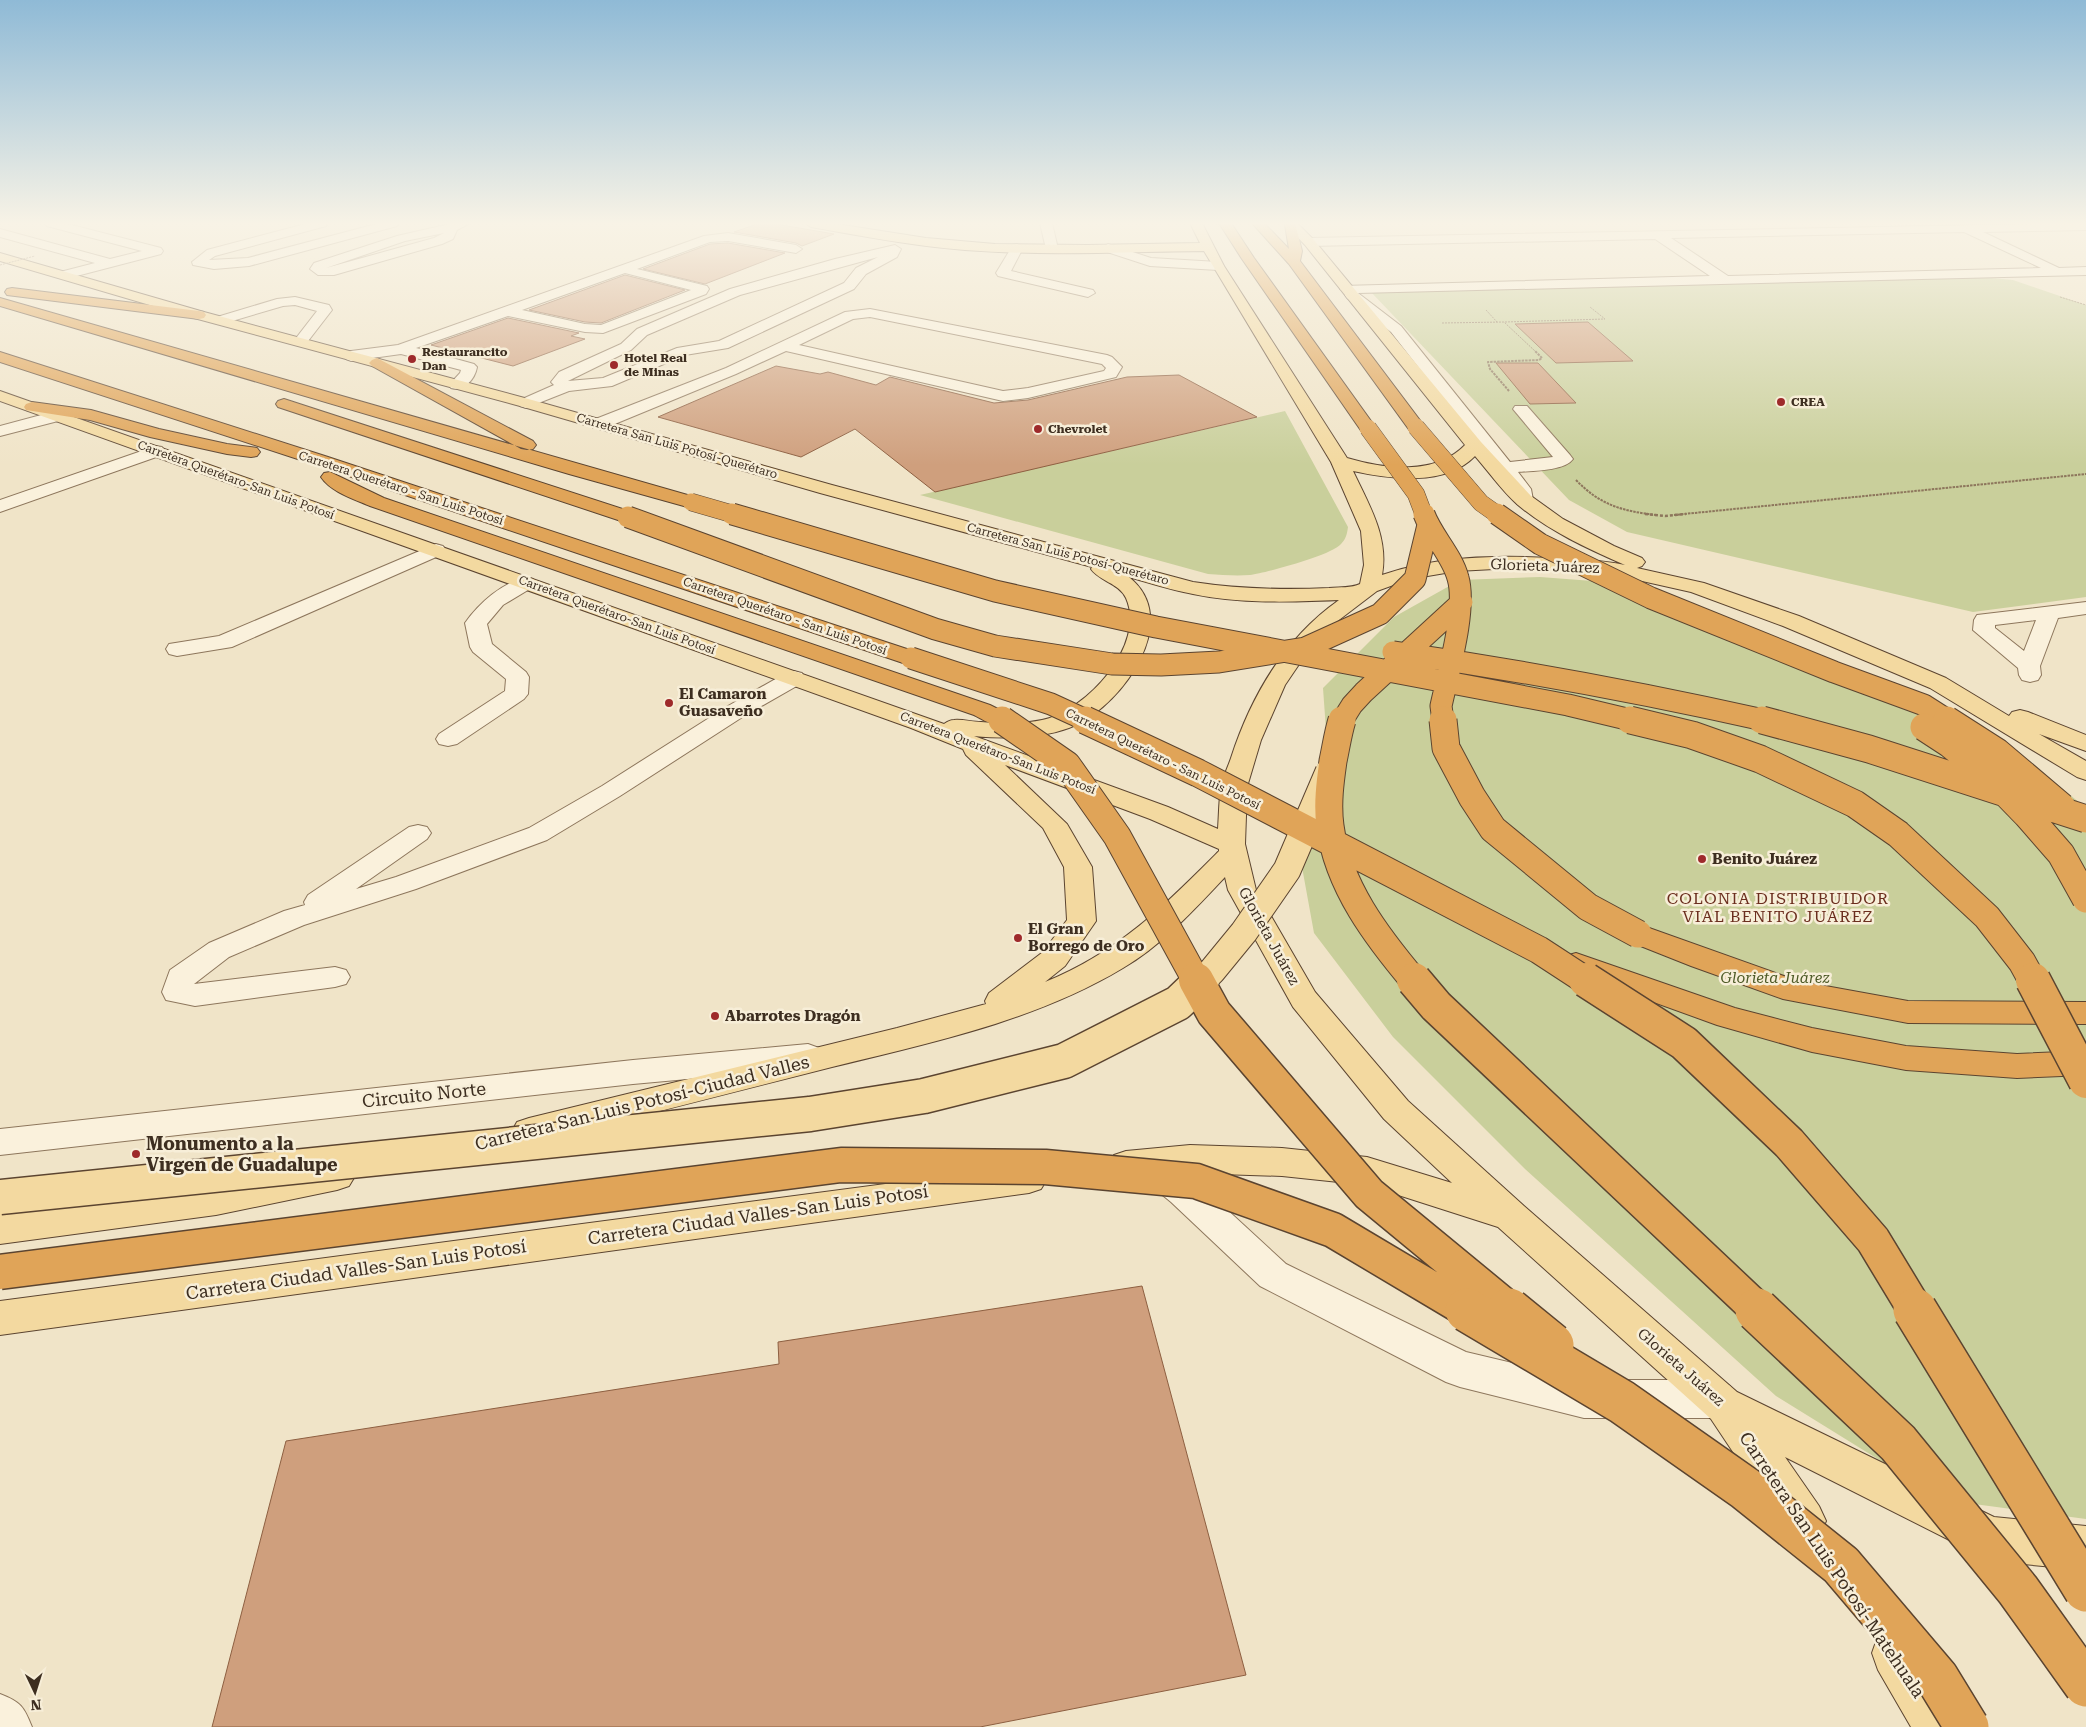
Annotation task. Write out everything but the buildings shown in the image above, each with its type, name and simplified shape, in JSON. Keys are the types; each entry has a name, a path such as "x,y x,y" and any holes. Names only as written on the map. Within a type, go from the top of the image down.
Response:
{"highway":[{"path":"5,304 995,591 1156,627 1478,687 1631,719 1692,735 1760,759 1855,804 1898,834 1987,917 2022,962 2052,1014 2086,1081"},
{"path":"108,304 199,315"},
{"path":"1279,304 1416,494 1428,525 1446,552 1458,577 1462,602 1441,706 1446,748 1493,830 1588,906 1638,934 1702,959 1794,991 1908,1012 2086,1013"},
{"path":"1325,304 1416,427 1481,503 1540,544 1651,598 1834,672 1924,705 1997,752 2058,802 2086,836"},
{"path":"61,320 71,334 222,384"},
{"name":"Carretera Querétaro - San Luis Potosí","path":"0,357 326,463 1051,704 1198,772 1539,950"},
{"path":"378,363 575,470"},
{"path":"269,399 628,517 935,629 995,646 1112,664 1161,665 1219,662 1306,648 1380,614 1415,578 1428,525"},
{"path":"32,407 91,415 156,433 227,449 326,463 328,476 342,486 377,502 982,710 1002,720 1067,765 1117,836 1214,1012 1369,1194 1622,1402"},
{"path":"1462,602 1364,691 1344,718 1329,772 1328,810 1336,861 1354,896 1383,944 1443,1012 1898,1443 2018,1590 2086,1685"},
{"path":"1156,627 1323,643 1480,664 1630,691 1767,721 1860,747 2086,819"},
{"path":"1834,672 1950,744 1990,778 2061,854 2086,899"},
{"path":"1539,950 1728,1017 1812,1040 1906,1058 2016,1066 2086,1063"},
{"path":"1539,950 1684,1043 1789,1143 1873,1240 2086,1590"},
{"path":"0,1272 841,1165 1045,1167 1196,1181 1334,1230 1622,1402 1746,1489 1841,1564 1937,1678 1967,1727"}],"main road":[{"name":"Carretera San Luis Potosí-Querétaro","path":"161,304 526,403 826,489 1192,588 1223,594 1267,597 1365,590"},
{"path":"1241,304 1340,462 1371,530 1374,565 1365,590"},
{"path":"1359,304 1481,445 1524,500 1556,523 1606,550 1697,587"},
{"name":"Carretera Querétaro-San Luis Potosí","path":"0,396 920,723 1159,813 1232,849"},
{"path":"1340,462 1362,469 1386,472 1428,470 1452,464 1481,445"},
{"path":"920,723 995,732 1042,728 1069,719 1092,704 1117,677 1136,648 1142,629 1141,619 1136,597 1124,584 1105,571 1076,556"},
{"name":"Glorieta Juárez","path":"2086,772 1938,683 1791,621 1697,587 1602,566 1514,562 1448,567 1405,574 1365,590 1327,618 1298,650 1273,686 1249,740 1234,787 1232,849 1242,890 1304,999 1396,1110 1511,1216 1720,1402 1991,1539 2086,1548"},
{"path":"1938,683 2086,744"},
{"path":"967,742 1054,824 1078,866 1082,920 1054,958 981,1016"},
{"path":"0,1198 810,1114 924,1096 1064,1061 1178,1003 1212,970 1244,932 1287,870 1329,772"},
{"name":"Carretera San Luis Potosí-Ciudad Valles","path":"0,1229 216,1200 382,1167 849,1052 981,1016 1051,991 1096,971 1134,946 1167,918 1232,849"},
{"name":"Carretera Ciudad Valles-San Luis Potosí","path":"0,1318 1146,1162 1190,1159 1282,1162 1367,1171 1511,1216"},
{"name":"Carretera San Luis Potosí-Matehuala","path":"1720,1402 1895,1652 1938,1727"}],"street":[{"path":"222,320 277,304"},
{"path":"300,342 326,310 306,304"},
{"path":"351,356 401,349 527,304"},
{"path":"506,311 585,328 603,329 669,304"},
{"path":"566,386 559,382 565,375 626,347 642,332 708,304"},
{"path":"526,403 566,386 606,383 682,351 723,345 811,304"},
{"path":"599,424 731,371 785,346 850,316 870,313 1107,360 1114,367 1110,374 1028,393 1004,396 785,346"},
{"path":"626,347 668,357"},
{"path":"401,349 469,367 468,374 458,385"},
{"path":"1500,468 1548,464 1564,459 1521,410"},
{"path":"0,431 56,416"},
{"path":"0,506 156,451"},
{"path":"177,649 224,642 436,550"},
{"path":"448,739 516,694 518,677 481,648 476,624 496,601 526,583"},
{"path":"2049,614 2030,670 1984,630 1985,620 2049,614 2086,608"},
{"path":"335,977 195,995 177,992 181,977 219,950 294,918 406,883 538,834 611,791 736,711 794,678"},
{"path":"294,918 418,833"},
{"name":"Circuito Norte","path":"0,1142 624,1073 849,1052"},
{"path":"1146,1162 1184,1192 1273,1275 1460,1369 1584,1399 1720,1402"},
{"path":"0,1718 8,1727"}],"path":[{"path":"1442,323 1504,322 1542,358 1539,360 1488,362 1490,369 1544,430 1545,433 1542,433"},
{"path":"1556,462 1594,497 1610,505 1643,514 1665,516 2086,474"}],"green space":[{"name":"CREA","path":"1382,304 2086,305 2086,597 1973,612 1627,532 1569,500"},
{"path":"1285,411 1348,530 1344,540 1335,549 1298,563 1259,573 1250,575 1208,574 920,495"},
{"name":"Glorieta Juárez","path":"1540,577 1619,583 1904,696 2048,777 2086,808 2086,1519 1944,1500 1776,1396 1525,1169 1393,1037 1314,933 1294,823 1329,772 1323,688 1394,617 1460,580"}],"place":[{"name":"Restaurancito Dan","path":"412,359"},
{"name":"Hotel Real de Minas","path":"614,365"},
{"name":"CREA","path":"1781,402"},
{"name":"Chevrolet","path":"1038,429"},
{"name":"El Camaron Guasaveño","path":"669,703"},
{"name":"Benito Juárez","path":"1702,859"},
{"name":"El Gran Borrego de Oro","path":"1018,938"},
{"name":"Abarrotes Dragón","path":"715,1016"},
{"name":"Monumento a la Virgen de Guadalupe","path":"136,1154"}],"district":[{"name":"COLONIA DISTRIBUIDOR VIAL BENITO JUÁREZ","path":"1778,907"}]}
